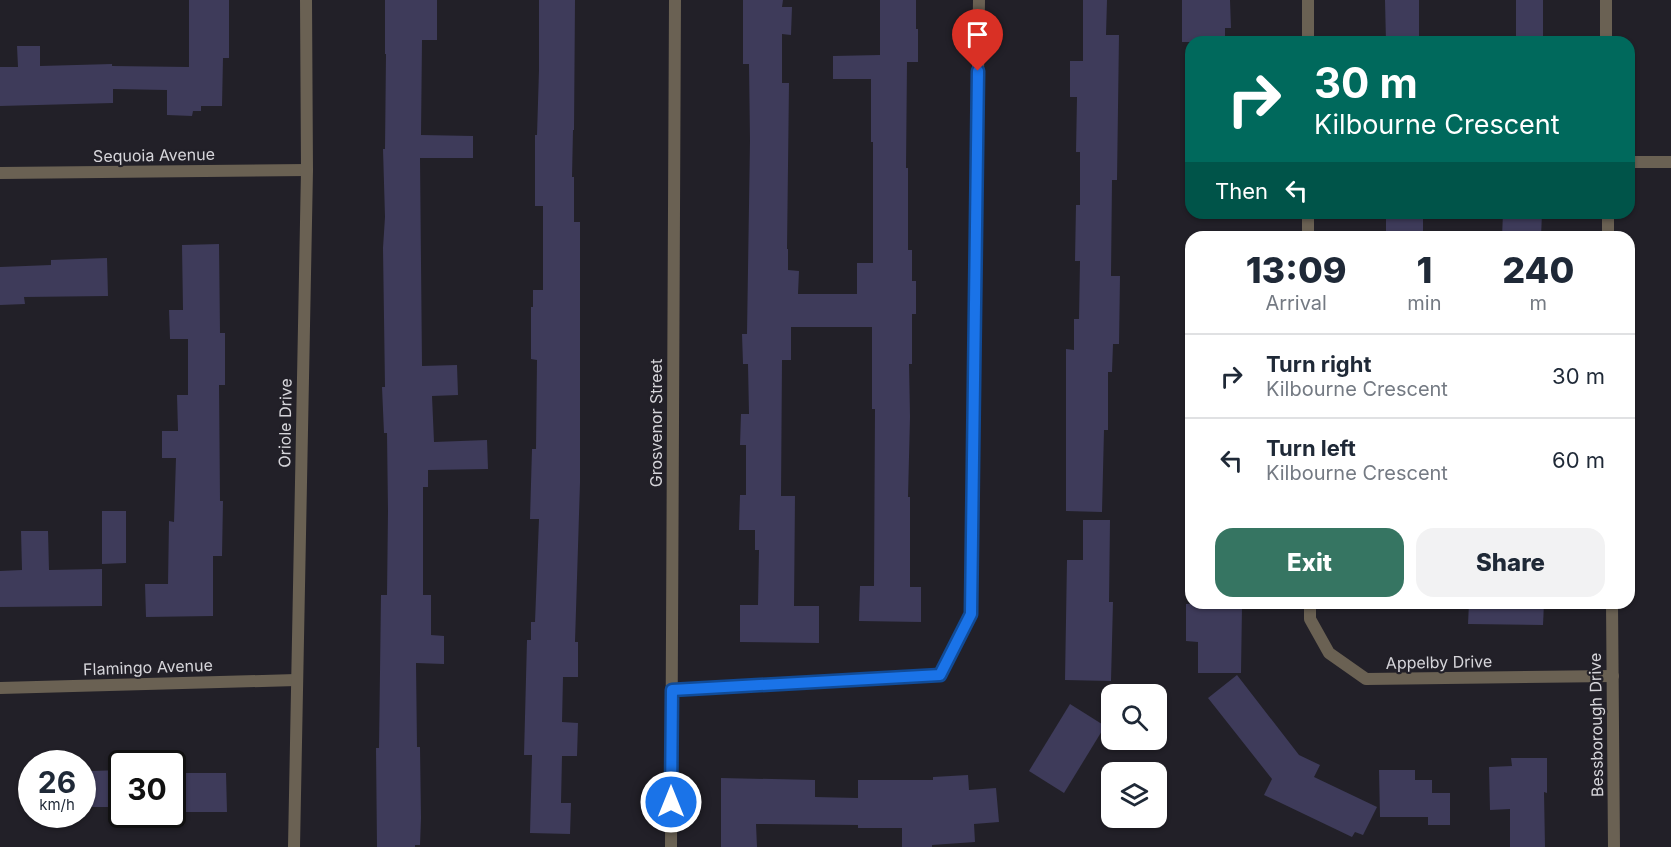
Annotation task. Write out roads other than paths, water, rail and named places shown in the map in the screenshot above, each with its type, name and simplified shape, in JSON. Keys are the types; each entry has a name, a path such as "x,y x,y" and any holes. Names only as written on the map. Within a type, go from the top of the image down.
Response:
{"street":[{"name":"Oriole Drive","path":"294,847 308,170 306,0"},
{"name":"Grosvenor Street","path":"671,847 675,0"},
{"path":"672,690 940,675 971,614 979,0"},
{"path":"1308,0 1308,36"},
{"path":"1606,0 1606,36"},
{"path":"1635,162 1671,162"},
{"name":"Sequoia Avenue","path":"0,173 308,170"},
{"name":"Appelby Drive","path":"1310,609 1310,619 1329,653 1366,680 1612,676"},
{"name":"Bessborough Drive","path":"1612,609 1614,847"},
{"name":"Flamingo Avenue","path":"0,688 296,680"}]}
